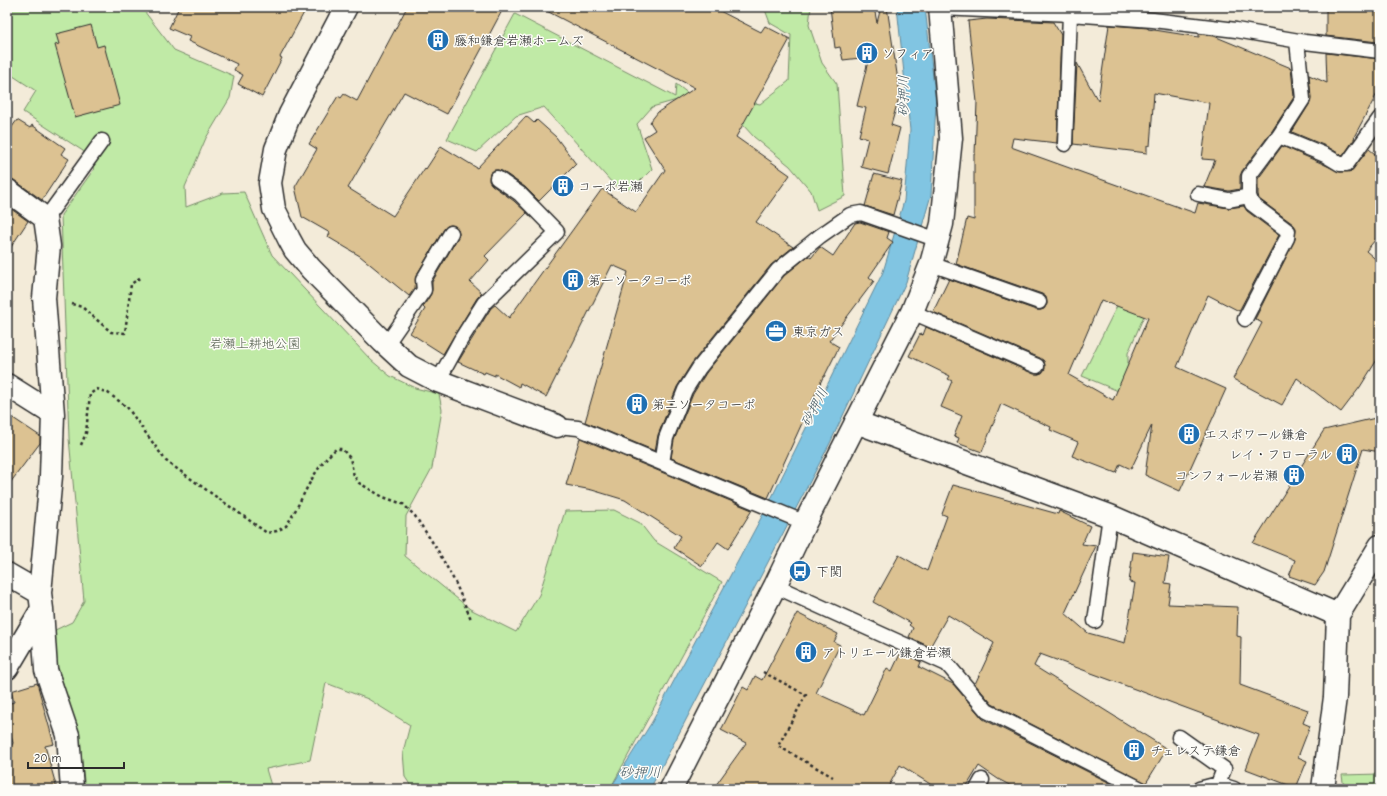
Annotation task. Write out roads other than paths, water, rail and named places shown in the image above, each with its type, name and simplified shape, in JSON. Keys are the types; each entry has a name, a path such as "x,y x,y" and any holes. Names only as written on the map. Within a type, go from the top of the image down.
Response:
{"street":[{"path":"346,7 290,114 276,149 270,183 274,209 295,250 327,286 386,346 410,366 438,381 557,426"},
{"path":"671,789 775,586 800,521 856,422 912,312 931,264 932,238 942,224 951,138 940,7"},
{"path":"7,190 45,218 49,246 44,298 53,414 51,476 41,601 46,670 68,735 72,789"},
{"path":"7,385 53,414"},
{"path":"856,422 1110,516 1338,615"},
{"path":"1323,789 1335,697 1338,615 1380,546"},
{"path":"7,574 41,601"},
{"path":"7,668 41,601"}],"lane":[{"path":"940,7 1070,14 1091,11 1221,28 1297,41 1380,51"},
{"path":"1065,144 1070,14"},
{"path":"1245,319 1287,238 1288,231 1252,204 1249,196 1249,176 1279,136 1303,99 1297,41"},
{"path":"1279,136 1325,155 1340,164 1347,164 1380,118"},
{"path":"45,218 102,141"},
{"path":"438,381 460,341 484,303 557,232 520,194 497,178"},
{"path":"1198,194 1229,200 1249,196"},
{"path":"662,463 666,438 685,390 699,368 778,270 820,236 850,215 860,213 932,238"},
{"path":"386,346 424,290 423,280 451,233"},
{"path":"931,264 1039,302"},
{"path":"912,312 1038,366"},
{"path":"557,426 578,428 800,521"},
{"path":"1095,621 1110,516"},
{"path":"775,586 947,664 987,711 1141,789"},
{"path":"1179,737 1224,769 1218,784"},
{"path":"1199,789 1218,784 1234,789"}],"water":[{"name":"砂押川","path":"897,7 925,7 936,104 931,195 906,282 830,443 650,789 610,789 652,722 769,503 883,272 904,201 910,130"}],"place":[{"name":"藤和鎌倉岩瀬ホームズ","path":"438,40"},
{"name":"ソフィア","path":"867,53"},
{"name":"コーポ岩瀬","path":"563,186"},
{"name":"第一ソータコーポ","path":"573,280"},
{"name":"東京ガス","path":"776,331"},
{"name":"第二ソータコーポ","path":"637,404"},
{"name":"エスポワール鎌倉","path":"1189,434"},
{"name":"レイ・フローラル","path":"1347,454"},
{"name":"コンフォール岩瀬","path":"1294,475"},
{"name":"下関","path":"800,571"},
{"name":"アトリエール鎌倉岩瀬","path":"806,652"},
{"name":"チェレステ鎌倉","path":"1134,750"}],"park label":[{"name":"岩瀬上耕地公園","path":"255,343"}]}
